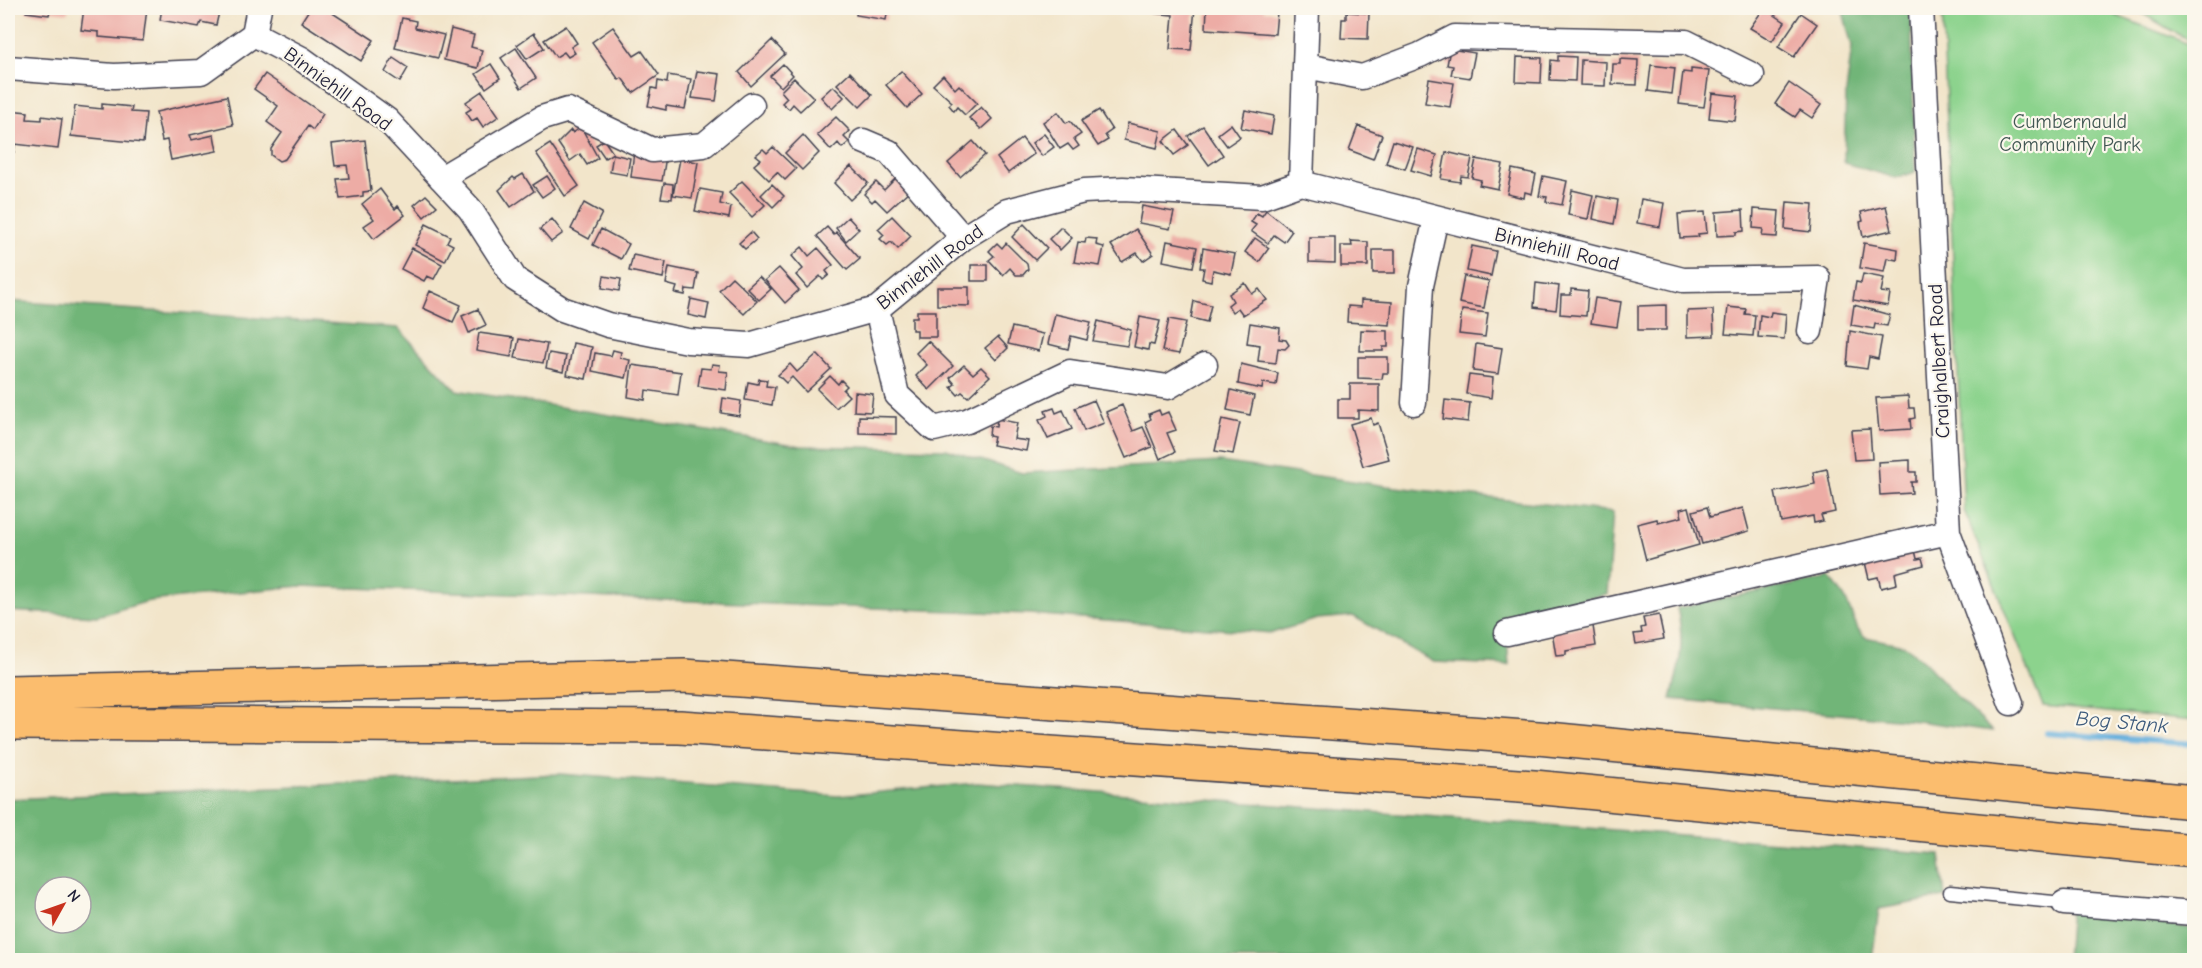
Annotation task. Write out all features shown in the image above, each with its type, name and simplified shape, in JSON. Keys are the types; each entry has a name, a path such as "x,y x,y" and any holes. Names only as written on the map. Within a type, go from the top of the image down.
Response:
{"highway":[{"path":"8,692 684,676 1538,738 2194,802"},
{"path":"8,723 680,727 1534,787 2194,851"}],"street":[{"path":"8,68 114,76 201,72 254,34 259,8"},
{"path":"1301,183 1307,8"},
{"name":"Craighalbert Road","path":"1921,8 1948,532 2011,704"},
{"name":"Binniehill Road","path":"254,34 302,59 387,120 470,209 515,279 562,309 608,325 688,341 749,345 877,309 963,238 1007,212 1084,191 1123,189 1262,196 1301,183 1683,280 1818,278 1810,331"},
{"path":"1306,66 1362,77 1420,55 1455,37 1478,37 1686,42 1752,75"},
{"path":"441,178 542,118 568,110 652,150 704,146 752,105"},
{"path":"863,141 890,152 963,238"},
{"path":"1414,403 1421,286 1436,218"},
{"path":"877,309 897,395 934,429 967,421 1070,372 1168,387 1205,365"},
{"path":"1507,633 1948,532"},
{"path":"2064,903 2194,913"}],"lane":[{"path":"1950,892 2064,903"}],"green space":[{"path":"1842,8 1911,8 1915,172 1896,178 1844,163 1846,93 1852,46"},
{"name":"Cumbernauld Community Park","path":"1942,8 2109,8 2115,15 2194,46 2194,720 2043,706 1964,510"},
{"path":"2133,8 2194,8 2194,41 2179,35"},
{"path":"8,301 398,328 456,390 801,446 946,449 1022,473 1220,462 1387,486 1613,512 1607,594 1505,616 1509,665 1433,662 1353,616 1317,619 1272,633 1029,614 301,586 149,601 97,616 8,611"},
{"path":"1830,577 1845,598 1858,629 1865,637 1904,645 1926,663 1949,689 1993,731 1917,721 1671,699 1681,643 1677,608"},
{"path":"560,774 838,796 977,783 1940,854 1945,897 1879,909 1872,960 8,960 8,799"},
{"path":"2070,908 2194,929 2194,960 2066,960"}],"building":[{"path":"26,8 68,8 68,13 50,11 49,15 26,12"},
{"path":"84,8 147,8 143,41 99,37 99,32 81,30"},
{"path":"162,8 220,8 216,25 201,22 199,27 160,20"},
{"path":"310,8 325,8 374,40 361,61 301,22"},
{"path":"857,8 888,8 886,20 856,15"},
{"path":"1140,8 1195,8 1191,50 1170,49 1173,15 1140,12"},
{"path":"1207,8 1265,8 1264,11 1277,12 1275,34 1206,29"},
{"path":"1764,8 1785,22 1772,41 1750,28"},
{"path":"1346,12 1369,13 1368,39 1341,38 1342,19 1346,19"},
{"path":"1801,13 1817,24 1794,57 1778,47"},
{"path":"402,18 416,21 415,28 444,35 438,58 395,48"},
{"path":"566,26 577,43 571,47 575,53 568,57 564,52 556,57 544,40"},
{"path":"613,27 634,56 642,51 659,75 633,93 622,78 619,80 592,42"},
{"path":"451,29 474,35 471,47 482,50 478,68 444,60"},
{"path":"534,33 544,48 527,59 517,45"},
{"path":"772,40 785,54 751,86 739,72"},
{"path":"516,48 536,78 521,88 501,58"},
{"path":"1450,49 1475,53 1470,78 1451,75 1453,66 1447,65"},
{"path":"1558,56 1576,57 1575,81 1550,80 1551,60 1558,61"},
{"path":"1517,57 1542,58 1541,83 1516,82"},
{"path":"393,58 408,68 400,82 385,72"},
{"path":"1620,59 1638,60 1637,85 1612,84 1613,64 1620,64"},
{"path":"1581,60 1606,62 1605,86 1580,85"},
{"path":"491,64 500,78 486,88 476,74"},
{"path":"783,64 793,75 781,87 770,76"},
{"path":"1651,65 1675,68 1672,94 1648,91"},
{"path":"1691,69 1709,71 1704,107 1679,104 1683,72 1691,73"},
{"path":"697,71 720,74 716,101 692,98"},
{"path":"901,71 922,94 907,108 886,85"},
{"path":"850,72 872,95 860,107 837,84"},
{"path":"265,74 323,114 313,130 308,126 285,159 279,161 271,155 271,149 282,133 267,122 278,106 254,89"},
{"path":"668,75 691,79 685,109 666,106 666,110 648,106 652,88 657,89 658,81 667,83"},
{"path":"943,75 955,89 959,85 977,103 965,115 957,107 954,111 949,105 952,102 933,85"},
{"path":"794,78 814,98 800,111 793,104 789,109 782,103 787,98 781,91"},
{"path":"1429,79 1454,83 1450,107 1425,103"},
{"path":"1789,83 1821,105 1812,118 1800,110 1795,117 1775,104"},
{"path":"833,86 844,97 832,109 821,97"},
{"path":"482,91 499,116 483,127 477,118 472,121 466,112 471,109 466,102"},
{"path":"1712,93 1738,96 1735,121 1709,118"},
{"path":"227,96 233,125 190,135 192,140 214,135 217,151 171,160 167,140 162,141 156,112"},
{"path":"102,104 132,107 131,112 146,113 143,143 71,136 75,106 102,109"},
{"path":"981,107 992,119 981,129 969,118"},
{"path":"8,110 28,112 27,119 42,120 42,116 62,119 58,149 15,144 14,152 8,157"},
{"path":"1099,110 1112,130 1105,135 1108,140 1098,146 1081,121"},
{"path":"1245,110 1274,116 1271,134 1241,128"},
{"path":"1058,112 1066,123 1070,121 1081,134 1074,139 1079,146 1073,150 1068,144 1060,149 1043,122"},
{"path":"836,117 850,131 844,137 849,142 842,148 838,143 831,150 817,135"},
{"path":"1128,123 1161,131 1157,148 1124,140"},
{"path":"1231,124 1240,137 1227,146 1218,134"},
{"path":"1203,126 1223,155 1209,165 1188,136"},
{"path":"1358,126 1382,135 1373,159 1349,150"},
{"path":"581,127 598,158 587,165 580,154 570,161 558,143 571,130 573,133"},
{"path":"1177,130 1188,145 1174,155 1163,141"},
{"path":"1044,134 1054,147 1042,156 1032,143"},
{"path":"803,135 819,153 802,170 785,153"},
{"path":"1022,138 1034,154 1008,173 997,158"},
{"path":"365,140 371,191 363,192 363,196 340,199 337,179 349,178 347,165 335,166 332,144"},
{"path":"604,140 613,153 605,158 596,145"},
{"path":"973,141 985,155 960,177 948,163"},
{"path":"1393,141 1413,147 1405,169 1386,163"},
{"path":"550,144 579,186 565,196 536,153"},
{"path":"773,147 796,169 785,180 777,172 769,180 754,165 761,159 756,155 763,149 767,153"},
{"path":"1418,149 1437,155 1431,176 1411,170"},
{"path":"634,151 666,156 662,181 631,177"},
{"path":"1446,152 1472,158 1468,177 1461,176 1460,182 1441,179"},
{"path":"613,154 630,158 627,175 610,172"},
{"path":"680,159 698,162 692,198 673,195"},
{"path":"1476,159 1503,164 1498,189 1479,185 1481,180 1472,178"},
{"path":"851,166 868,183 850,200 834,183"},
{"path":"1512,169 1536,174 1532,194 1525,192 1524,198 1507,194"},
{"path":"523,174 534,191 511,207 499,190 513,177 515,179"},
{"path":"547,176 555,188 542,197 533,185"},
{"path":"1543,176 1567,181 1562,205 1546,202 1547,197 1539,196"},
{"path":"897,177 910,190 887,211 875,199 872,202 864,194 876,182 884,190"},
{"path":"742,181 765,205 752,217 729,193"},
{"path":"664,183 673,184 672,199 661,198"},
{"path":"772,184 784,196 773,207 761,195"},
{"path":"380,189 395,209 398,206 405,215 374,239 364,226 374,219 362,204"},
{"path":"700,189 722,193 720,204 731,207 729,218 695,211"},
{"path":"1572,190 1593,195 1588,219 1568,215"},
{"path":"426,195 437,206 424,217 414,205"},
{"path":"1597,196 1618,200 1614,224 1593,219"},
{"path":"1641,199 1664,203 1660,227 1637,223"},
{"path":"1787,202 1813,204 1811,232 1785,229"},
{"path":"584,203 602,213 589,239 571,229"},
{"path":"1142,206 1174,212 1170,229 1139,223"},
{"path":"1886,206 1892,230 1863,237 1861,212"},
{"path":"1754,209 1779,211 1777,237 1762,236 1763,229 1753,228"},
{"path":"1266,210 1292,231 1284,242 1274,235 1268,243 1251,231 1256,225 1251,222 1257,213 1262,216"},
{"path":"1743,210 1744,231 1736,232 1736,235 1717,236 1716,212"},
{"path":"1705,212 1707,233 1698,234 1699,237 1680,238 1678,214"},
{"path":"892,216 911,236 898,249 891,242 887,245 880,239 884,235 878,229"},
{"path":"848,217 859,229 846,241 836,228"},
{"path":"552,219 563,233 551,242 540,229"},
{"path":"426,224 450,236 447,242 453,245 445,261 415,245"},
{"path":"1024,224 1047,248 1035,260 1012,237"},
{"path":"827,227 834,235 836,232 860,259 847,270 817,236"},
{"path":"1061,227 1072,238 1060,250 1049,239"},
{"path":"601,229 629,244 621,259 593,245"},
{"path":"1136,229 1153,254 1143,261 1137,253 1122,262 1111,245"},
{"path":"751,232 757,239 745,249 739,243"},
{"path":"1309,237 1335,237 1335,263 1309,262"},
{"path":"1086,238 1097,239 1096,245 1104,247 1100,266 1074,262 1078,242 1085,243"},
{"path":"1255,238 1269,248 1259,262 1245,252"},
{"path":"1167,241 1197,247 1193,267 1163,261"},
{"path":"1351,241 1368,242 1368,266 1341,266 1341,246 1352,246"},
{"path":"997,243 1002,248 1006,243 1027,264 1028,269 1023,275 1016,275 1010,268 1003,275 989,260 994,256 989,251"},
{"path":"1864,243 1898,249 1897,260 1887,258 1884,272 1860,268"},
{"path":"1472,246 1496,251 1491,276 1467,271"},
{"path":"802,247 809,256 818,248 833,265 826,271 829,275 823,280 820,276 807,288 796,275 803,269 792,256"},
{"path":"412,248 442,264 434,279 427,276 424,281 401,269"},
{"path":"1203,248 1235,254 1231,274 1213,270 1211,281 1202,279 1204,268 1200,268"},
{"path":"1373,250 1395,250 1395,273 1373,273"},
{"path":"633,255 666,262 663,278 629,271"},
{"path":"971,265 988,265 988,281 971,281"},
{"path":"669,267 698,273 695,290 686,289 685,295 675,293 677,287 666,284"},
{"path":"779,268 799,290 785,303 765,280"},
{"path":"1863,274 1884,278 1881,292 1890,293 1888,306 1853,300 1856,282 1861,283"},
{"path":"604,276 621,279 619,291 602,288"},
{"path":"1464,276 1489,281 1484,308 1459,303"},
{"path":"732,277 757,301 744,314 719,290"},
{"path":"759,277 771,289 759,300 747,288"},
{"path":"1245,283 1252,294 1259,289 1267,300 1243,315 1238,308 1232,312 1228,305 1233,301 1229,294"},
{"path":"1536,283 1559,286 1556,310 1534,307"},
{"path":"937,287 969,287 969,306 937,305"},
{"path":"1571,289 1588,291 1586,316 1560,314 1561,295 1571,295"},
{"path":"430,291 461,305 453,322 423,308"},
{"path":"1595,298 1621,302 1617,327 1591,323"},
{"path":"691,299 709,303 706,319 688,315"},
{"path":"1361,300 1392,302 1390,325 1347,322 1348,306 1361,307"},
{"path":"1194,301 1211,305 1207,322 1191,318"},
{"path":"1666,305 1666,330 1638,330 1638,306"},
{"path":"1854,305 1890,315 1887,326 1875,324 1874,329 1851,325"},
{"path":"1728,307 1746,309 1745,314 1755,315 1753,336 1725,334"},
{"path":"478,309 486,325 469,333 462,316"},
{"path":"1462,310 1488,313 1485,337 1459,334"},
{"path":"1713,310 1714,336 1687,337 1687,311"},
{"path":"917,311 936,311 936,337 917,337 917,330 912,330 912,317 917,317"},
{"path":"1771,312 1786,314 1784,339 1758,337 1760,315 1770,317"},
{"path":"1055,314 1091,322 1087,340 1071,336 1068,349 1048,344"},
{"path":"1140,317 1160,321 1154,345 1149,344 1148,350 1134,347"},
{"path":"1169,319 1186,322 1179,354 1162,351"},
{"path":"1098,321 1131,330 1127,346 1093,341"},
{"path":"1250,323 1280,328 1279,339 1286,340 1289,345 1285,349 1278,348 1276,363 1258,361 1260,345 1247,343"},
{"path":"1012,327 1043,334 1039,351 1008,344"},
{"path":"1361,330 1388,331 1388,347 1383,347 1383,351 1360,351"},
{"path":"1850,331 1882,337 1878,359 1869,357 1867,369 1847,366"},
{"path":"479,333 514,338 511,357 476,351"},
{"path":"998,337 1008,348 996,360 985,348"},
{"path":"519,339 547,344 543,363 515,358"},
{"path":"928,341 953,366 929,390 916,376 927,365 916,353"},
{"path":"573,343 592,347 586,379 567,375"},
{"path":"1476,344 1502,348 1498,374 1473,371"},
{"path":"613,350 621,352 620,358 630,360 626,378 592,371 595,353 611,356"},
{"path":"549,353 566,356 563,372 546,368"},
{"path":"817,354 831,369 806,392 792,377 786,383 778,375 790,364 797,372"},
{"path":"1358,357 1388,357 1388,373 1383,373 1382,379 1358,378"},
{"path":"712,364 720,365 719,371 728,372 726,390 698,386 701,368 711,369"},
{"path":"1241,364 1278,373 1276,385 1263,383 1262,389 1238,384"},
{"path":"632,365 681,372 678,395 646,390 645,400 628,397"},
{"path":"964,365 973,374 981,367 990,376 968,397 962,392 958,395 951,387 955,384 950,378"},
{"path":"1469,375 1493,378 1491,398 1466,394"},
{"path":"830,376 838,384 841,380 847,386 843,390 849,396 836,408 817,389"},
{"path":"759,379 767,380 766,386 775,387 772,405 745,400 748,382 758,384"},
{"path":"1350,384 1379,384 1379,411 1358,410 1358,418 1338,418 1338,399 1350,399"},
{"path":"1231,390 1254,396 1250,415 1227,410"},
{"path":"855,392 873,394 871,412 854,411"},
{"path":"1908,396 1909,408 1914,408 1915,418 1910,419 1911,429 1879,431 1876,398"},
{"path":"723,398 741,401 739,416 721,413"},
{"path":"1094,400 1104,423 1084,431 1075,408"},
{"path":"1445,400 1470,403 1468,422 1443,419"},
{"path":"1122,405 1133,431 1143,427 1152,447 1126,458 1106,412"},
{"path":"1054,408 1056,413 1063,410 1072,429 1048,439 1039,420 1047,416 1045,411"},
{"path":"1159,410 1161,415 1168,412 1176,430 1167,433 1175,452 1160,459 1145,422 1151,419 1149,414"},
{"path":"859,416 896,417 896,434 859,433"},
{"path":"1371,418 1373,425 1378,423 1389,459 1363,466 1350,424"},
{"path":"997,419 1017,423 1014,439 1028,441 1026,451 992,445 994,437 989,436 990,426 996,427"},
{"path":"1222,419 1240,423 1233,454 1215,451"},
{"path":"1870,429 1872,459 1854,460 1851,430"},
{"path":"1910,460 1910,472 1916,472 1916,482 1911,482 1912,493 1880,495 1878,462"},
{"path":"1827,469 1835,512 1821,515 1823,521 1814,523 1813,516 1781,522 1775,492 1815,484 1813,472"},
{"path":"1689,507 1699,545 1646,560 1637,524 1657,519 1658,523 1682,517 1680,509"},
{"path":"1707,507 1710,517 1743,508 1749,531 1702,544 1693,511"},
{"path":"1914,545 1917,559 1922,558 1924,565 1895,573 1897,584 1881,588 1878,577 1869,579 1864,558"},
{"path":"1659,615 1664,639 1636,644 1634,634 1642,633 1641,628 1645,627 1643,618"},
{"path":"1593,626 1596,646 1566,651 1566,655 1556,656 1552,631"}],"waterway":[{"name":"Bog Stank","path":"2047,733 2194,744"}]}
